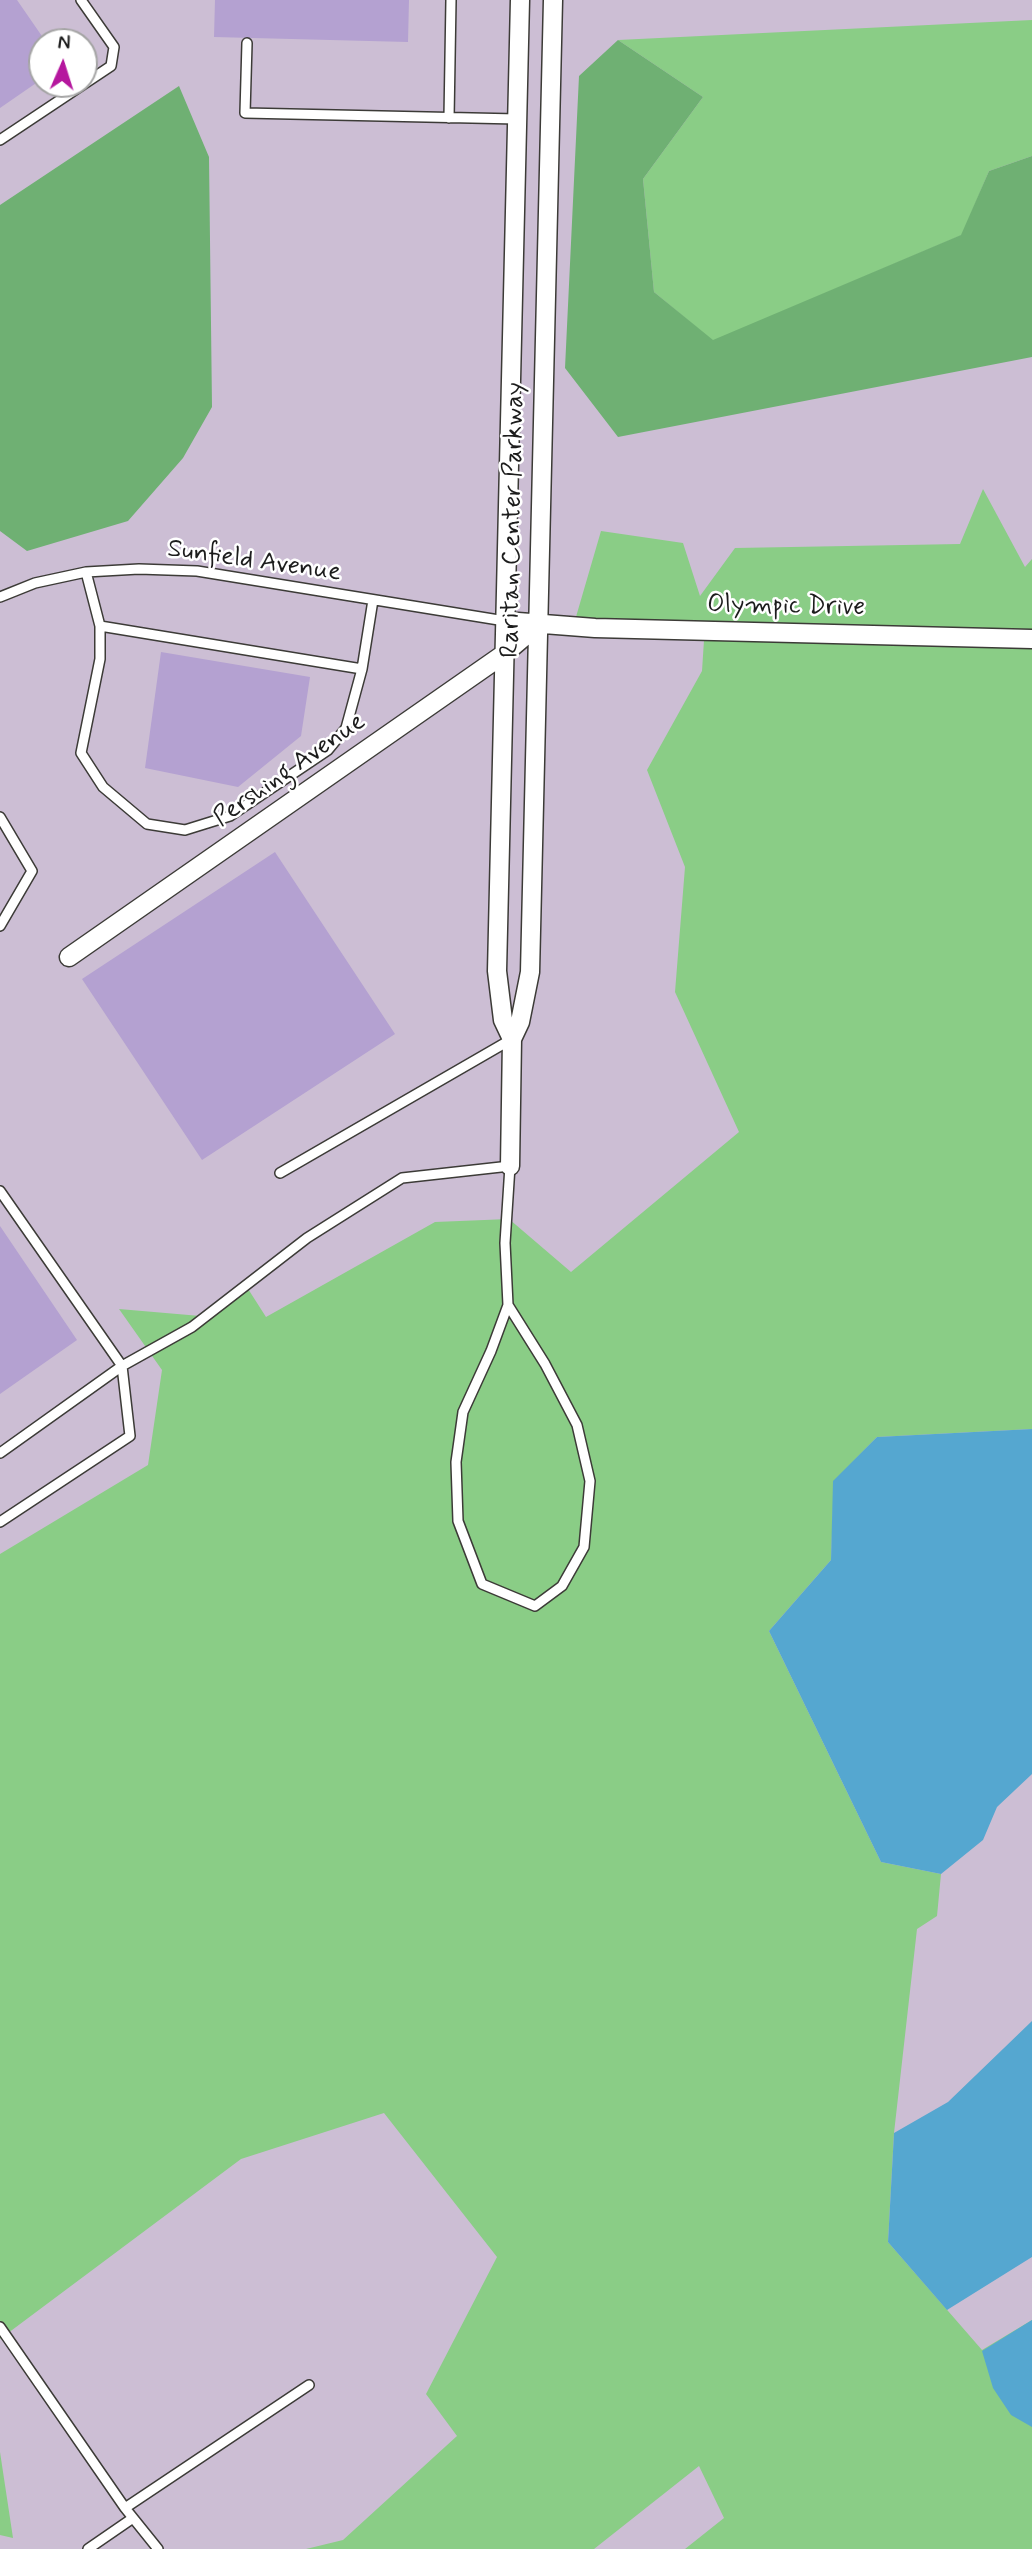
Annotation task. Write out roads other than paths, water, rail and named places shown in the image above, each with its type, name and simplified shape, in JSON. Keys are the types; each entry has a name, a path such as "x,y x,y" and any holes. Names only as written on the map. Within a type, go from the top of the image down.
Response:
{"street":[{"name":"Raritan Center Parkway","path":"512,1039 503,1020 497,971 520,0"},
{"name":"Raritan Center Parkway","path":"510,1166 512,1039 522,1014 530,972 553,0"},
{"name":"Olympic Drive","path":"505,621 595,628 1032,639"},
{"name":"Pershing Avenue","path":"69,957 504,654 538,625"}],"lane":[{"path":"81,0 114,47 111,66 98,75"},
{"path":"449,118 452,0"},
{"path":"247,43 245,113 517,120"},
{"path":"0,140 63,98"},
{"name":"Sunfield Avenue","path":"0,597 35,583 86,572 139,569 197,571 505,621"},
{"path":"86,572 100,626 100,659 81,753 103,787 147,824 185,830 230,816 328,750 346,728 362,668 373,600"},
{"path":"100,626 362,668"},
{"path":"0,817 32,871 0,926"},
{"path":"280,1173 512,1039"},
{"path":"0,1453 122,1366 192,1327 307,1238 402,1178 510,1166 505,1243 508,1304 491,1351 463,1412 456,1462 458,1521 482,1584 535,1606 562,1586 584,1547 590,1481 577,1425 545,1364 508,1304"},
{"path":"0,1191 122,1366 130,1436 0,1522"},
{"path":"0,2327 125,2508 158,2549"},
{"path":"125,2508 309,2385"},
{"path":"88,2549 133,2518"}],"water":[{"path":"1032,1429 1032,1774 997,1807 983,1840 941,1874 881,1862 769,1631 831,1560 833,1481 877,1437"},
{"path":"1032,2021 1032,2257 947,2310 888,2242 894,2133 948,2102"},
{"path":"1032,2320 1032,2427 1011,2415 993,2388 982,2351"}]}
